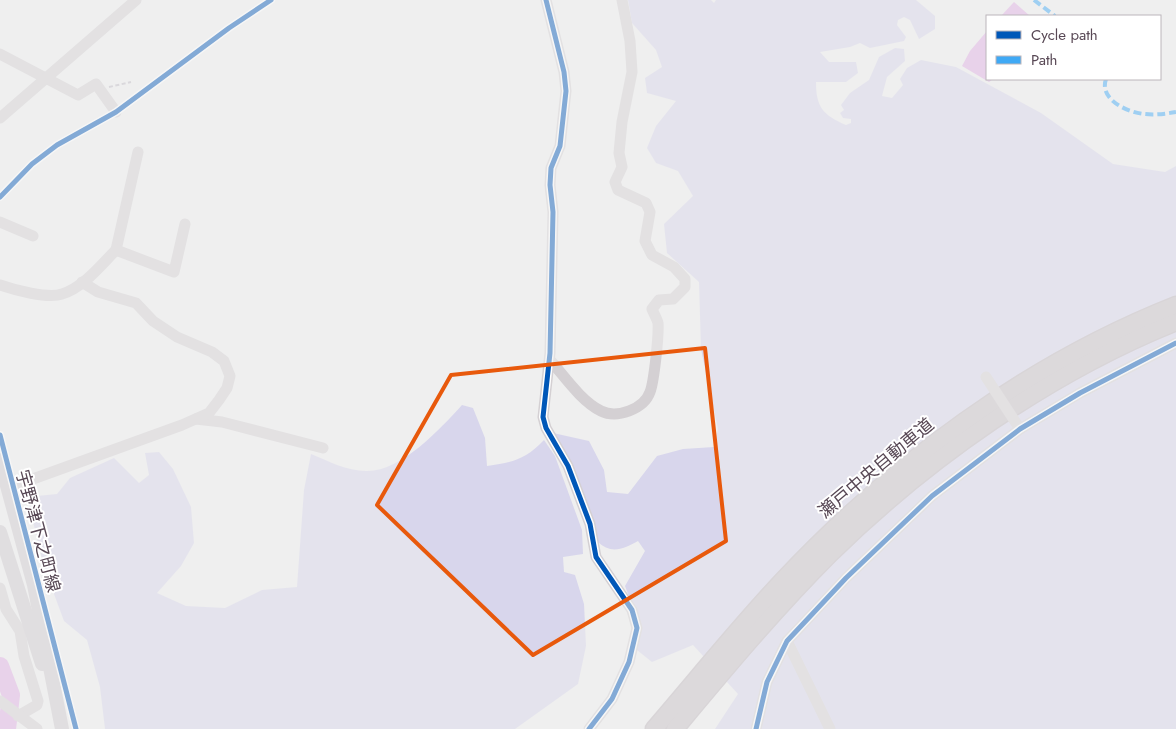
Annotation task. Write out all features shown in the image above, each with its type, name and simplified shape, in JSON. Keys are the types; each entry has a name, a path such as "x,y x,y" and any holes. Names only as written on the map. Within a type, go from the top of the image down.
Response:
{"highway":[{"name":"瀬戸中央自動車道","path":"675,729 742,637 819,543 866,500 958,426 1018,386 1093,344 1176,304"},
{"name":"瀬戸中央自動車道","path":"654,729 742,637 877,511 937,462 1027,400 1100,357 1176,322"}],"main road":[{"name":"宇野津下之町線","path":"0,460 34,585 62,729"},
{"name":"宇野津下之町線","path":"0,532 62,729"}],"street":[{"path":"0,118 136,0"},
{"path":"546,0 564,72 566,91 560,146 551,168 553,212 550,360 542,417 574,481 590,524 596,557 632,610 638,628 629,662 612,699 589,729"},
{"path":"550,360 589,403 603,412 620,413 642,406 650,392 657,336 658,322 652,309 659,300 673,299 685,287 685,279 674,267 652,255 646,241 650,212 646,203 618,190 615,182 622,168 619,153 622,122 632,72 630,41 622,0"},
{"path":"0,54 78,95 96,84 116,112"},
{"path":"0,285 29,293 60,296 82,282 116,250 138,152"},
{"path":"0,222 34,236"},
{"path":"116,250 174,272 186,224"},
{"path":"8,488 195,419 209,412 227,388 230,376 224,361 212,352 177,337 153,321 136,303 98,292 82,282"},
{"path":"756,729 767,682 787,641 846,578 932,496 1020,429 1080,393 1176,343"},
{"path":"986,377 1020,429"},
{"path":"195,419 222,422 323,448"},
{"path":"0,588 6,609 20,631 24,656 38,701 37,705 15,714"},
{"path":"787,641 830,729"},
{"path":"1,702 37,729"}],"path":[{"path":"99,89 132,82"}],"highlighted area":[{"path":"705,348 726,541 533,655 377,505 451,375"}],"shaded area":[{"path":"628,0 711,0 714,3 716,0 916,0 935,16 935,29 919,39 910,20 904,17 898,20 897,25 906,37 904,41 870,48 860,43 850,47 820,52 829,62 856,62 858,73 846,82 816,82 817,98 826,114 846,125 851,123 851,119 843,118 840,113 844,110 841,105 850,93 869,80 879,57 895,48 904,49 905,61 887,77 882,96 892,98 903,85 900,79 907,68 921,60 956,67 1041,113 1113,164 1165,172 1176,166 1176,729 715,729 738,694 693,645 652,662 637,650 641,628 625,586 645,551 638,541 622,548 612,549 597,541 553,433 589,441 604,470 607,492 628,494 657,456 683,449 714,447 718,429 701,349 699,282 667,253 664,224 693,196 678,171 656,163 647,148 656,126 676,101 647,93 645,78 662,67 656,50 632,23"},
{"path":"1014,2 1029,15 1002,15"},
{"path":"986,32 986,80 992,80 989,82 962,66 970,51"},
{"path":"462,405 473,408 485,438 487,466 518,459 531,452 544,440 555,456 582,530 583,554 563,557 564,572 575,575 584,604 586,646 578,684 515,729 105,729 100,687 87,640 64,621 44,567 27,497 57,494 70,478 114,458 139,483 149,475 145,453 159,452 173,469 191,507 194,543 181,566 157,593 186,606 225,608 262,590 297,587 304,490 311,454 359,471 379,469 406,457 419,447 443,426"}],"waterway":[{"path":"0,666 11,695 7,729"}],"marked path":[{"path":"1034,0 1054,15"},
{"path":"1106,80 1106,93 1122,107 1144,114 1176,112"}],"cycle path":[{"path":"0,197 32,164 57,145 116,112 229,28 271,0"},
{"path":"546,0 564,72 566,91 560,146 551,168 550,185 553,212 550,353 543,417 546,428 568,466 590,524 596,557 632,610 637,628 629,662 612,699 589,729"},
{"path":"756,729 767,682 787,641 846,578 932,496 1020,429 1080,393 1176,343"},
{"path":"0,435 76,729"}]}
